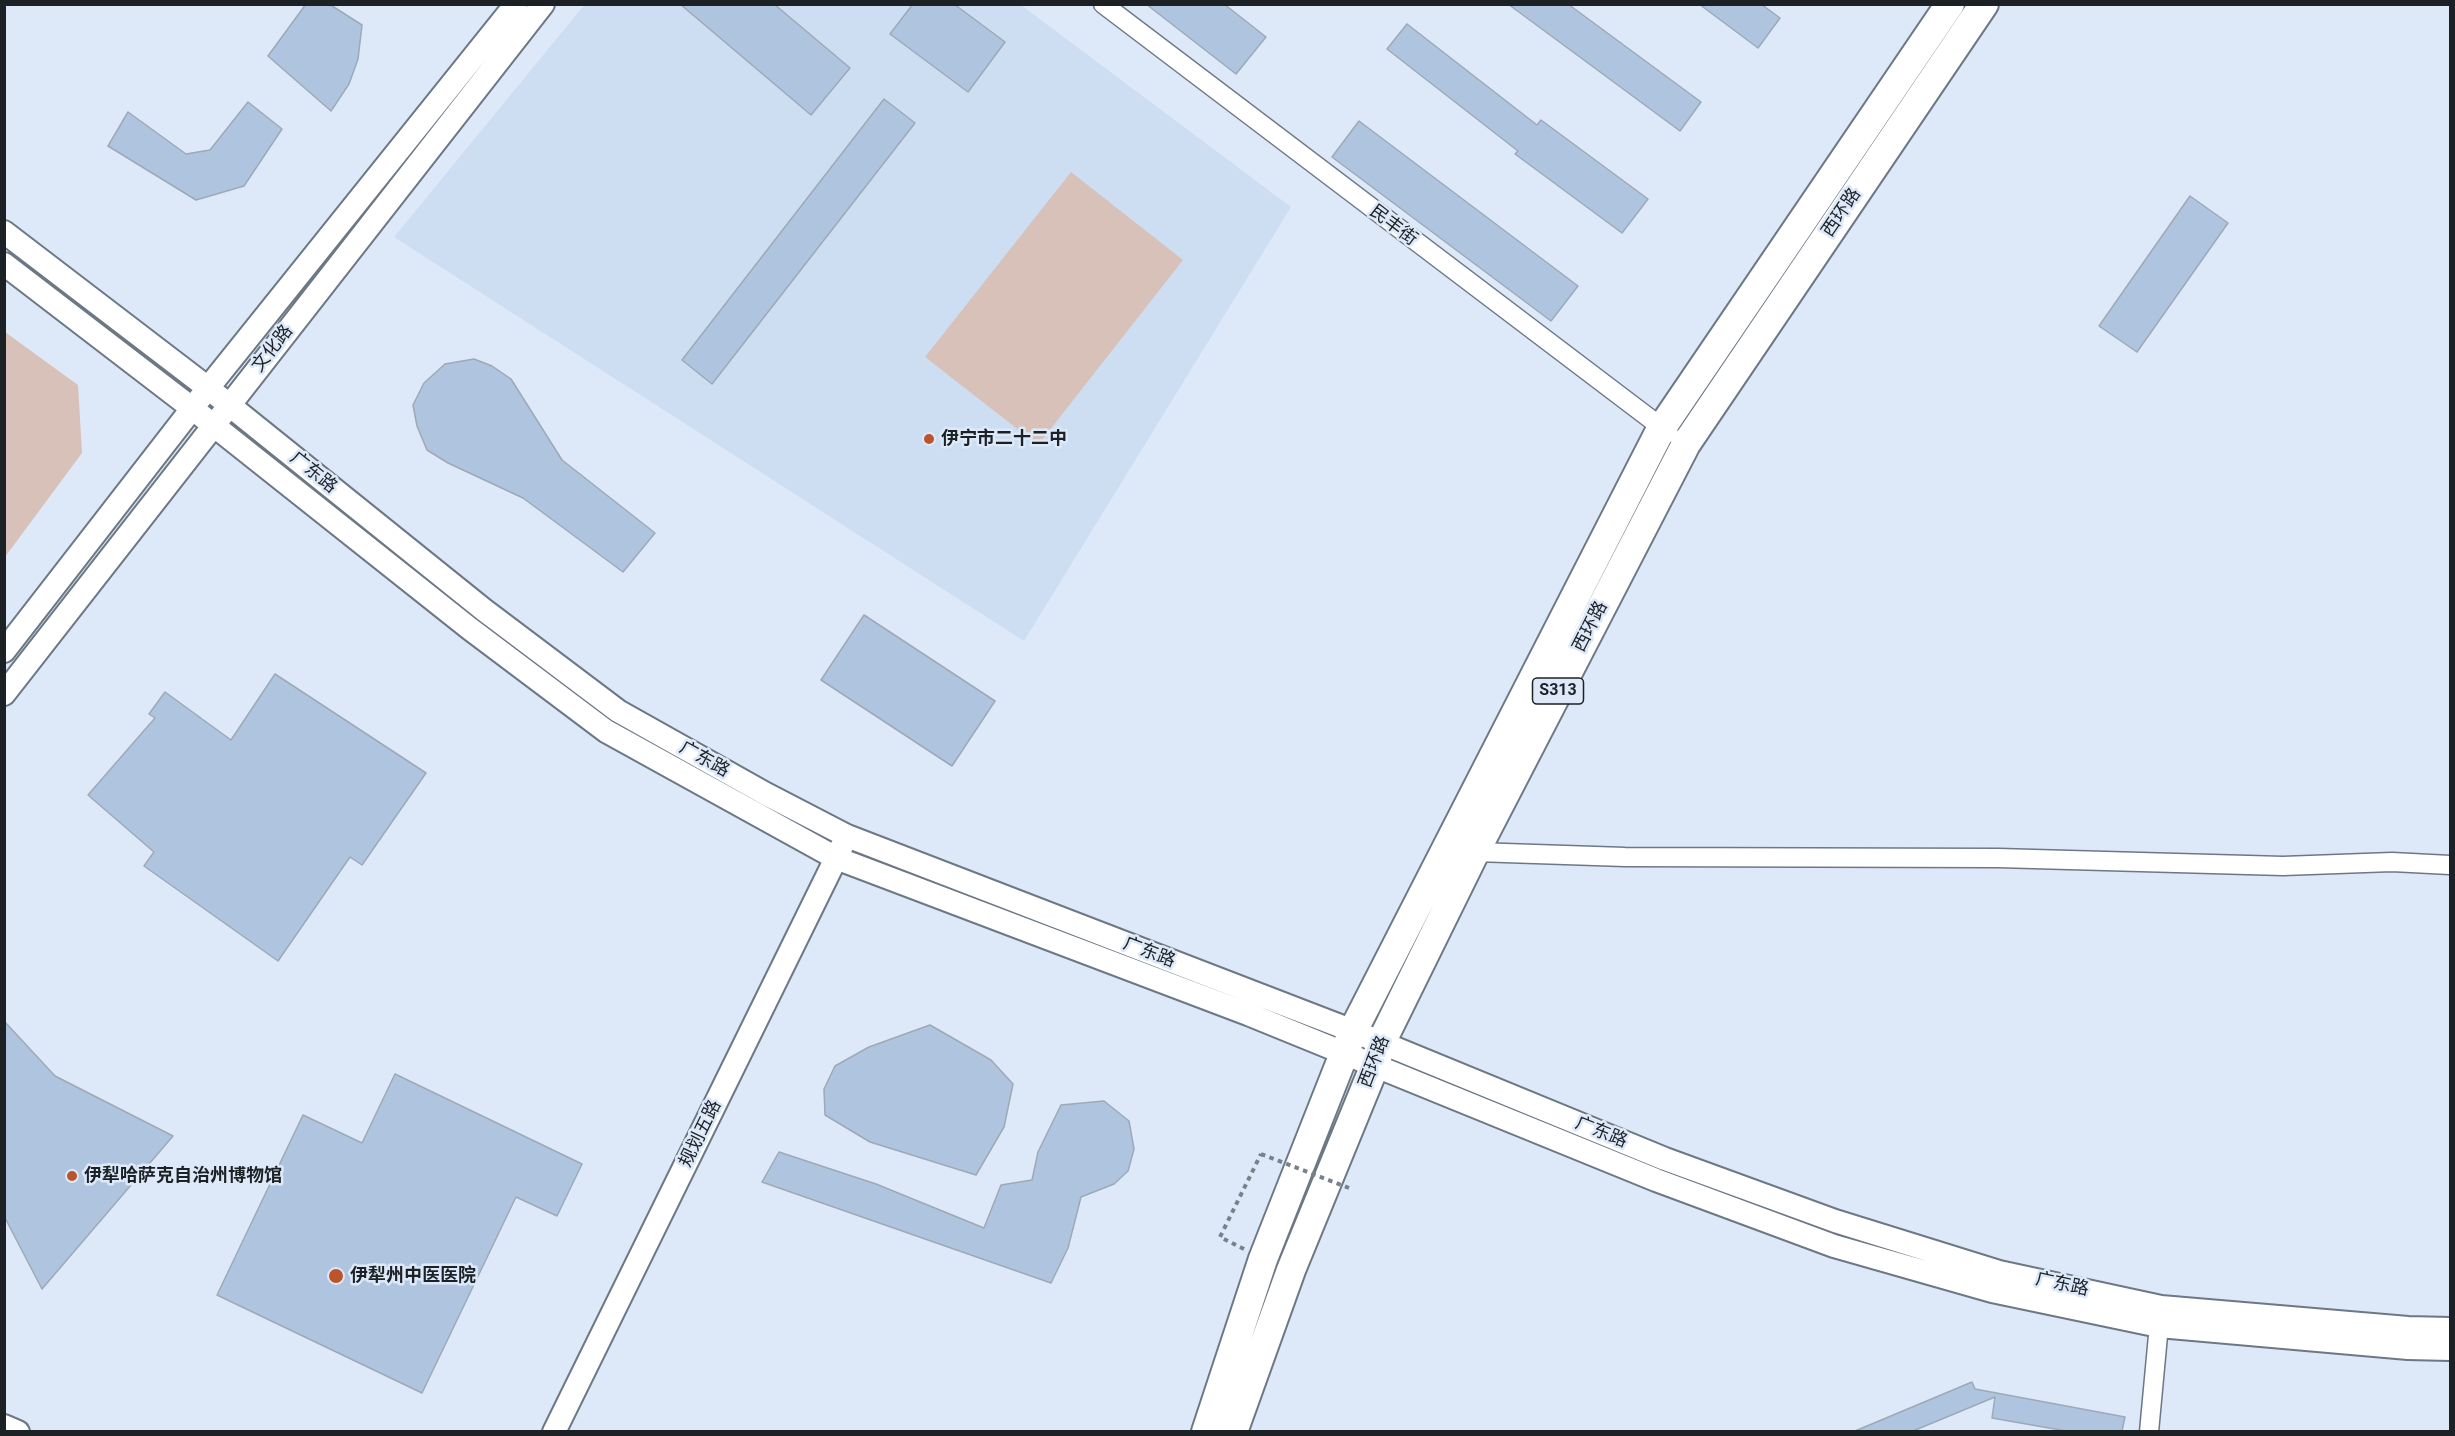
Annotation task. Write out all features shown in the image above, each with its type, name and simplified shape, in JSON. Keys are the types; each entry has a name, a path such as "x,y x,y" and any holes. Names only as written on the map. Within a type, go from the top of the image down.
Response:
{"main road":[{"name":"西环路","path":"1206,1431 1263,1259 1348,1042 1661,429 1950,4"},
{"name":"西环路","path":"1233,1431 1291,1270 1378,1054 1475,852 1686,444 1984,4"}],"street":[{"name":"文化路","path":"4,651 208,388 516,4"},
{"name":"文化路","path":"4,694 543,4"},
{"name":"民丰街","path":"1103,4 1661,429 1686,444"},
{"name":"广东路","path":"4,232 208,388 484,610 618,711 766,794 847,836 1378,1054 1656,1180 1834,1246 1992,1291 2160,1316 2408,1348 2451,1348"},
{"name":"广东路","path":"4,264 193,409 469,628 606,731 836,858 1248,1014 1348,1042"},
{"name":"规划五路","path":"554,1431 847,836"},
{"path":"1475,852 1625,857 1998,858 2283,866 2392,862 2451,865"},
{"name":"广东路","path":"2160,1316 2451,1329"},
{"path":"2149,1431 2160,1316"},
{"path":"4,1426 18,1431"}],"path":[{"path":"1220,1237 1261,1154 1349,1188"}],"shaded area":[{"name":"伊宁市二十二中","path":"585,4 1021,5 1291,207 1024,641 394,237"},
{"path":"1071,172 1183,260 1038,445 925,357"},
{"path":"5,332 78,385 82,453 5,557"}],"building":[{"path":"306,4 329,4 362,25 358,59 349,84 331,111 268,56"},
{"path":"680,4 774,4 850,68 811,115"},
{"path":"913,4 954,4 1005,42 968,92 890,34"},
{"path":"1146,4 1224,4 1266,37 1236,74"},
{"path":"1508,4 1568,4 1701,102 1680,131"},
{"path":"1699,4 1761,4 1780,18 1758,48"},
{"path":"1407,24 1537,125 1541,120 1648,199 1622,233 1515,154 1518,151 1387,49"},
{"path":"884,99 915,123 712,384 682,360"},
{"path":"248,102 282,129 244,186 196,200 108,146 128,112 186,154 210,150"},
{"path":"1359,121 1578,286 1551,321 1332,157"},
{"path":"2190,196 2228,223 2137,352 2099,326"},
{"path":"474,359 492,366 511,379 562,460 655,533 623,572 523,498 448,463 427,450 417,426 413,405 424,383 445,364"},
{"path":"864,615 995,701 952,766 821,680"},
{"path":"275,674 426,773 362,865 350,857 278,961 144,866 154,852 88,795 155,718 149,714 165,692 231,740"},
{"name":"伊犁哈萨克自治州博物馆","path":"4,1021 55,1076 173,1136 42,1289 4,1216"},
{"path":"930,1025 991,1060 1013,1084 1004,1127 976,1175 870,1142 825,1115 824,1089 835,1066 869,1047"},
{"path":"395,1074 582,1164 557,1216 516,1197 422,1393 217,1295 303,1115 362,1143"},
{"path":"1104,1101 1129,1121 1134,1149 1128,1171 1114,1184 1081,1197 1068,1248 1051,1283 762,1182 779,1152 876,1184 984,1228 1001,1185 1032,1180 1038,1152 1061,1105"},
{"path":"1972,1382 1975,1389 2125,1417 2122,1431 2066,1431 1992,1418 1995,1397 1913,1431 1855,1431"}],"place":[{"name":"伊宁市二十二中","path":"929,439"},
{"name":"伊犁哈萨克自治州博物馆","path":"72,1176"},
{"name":"伊犁州中医医院","path":"336,1276"}]}
